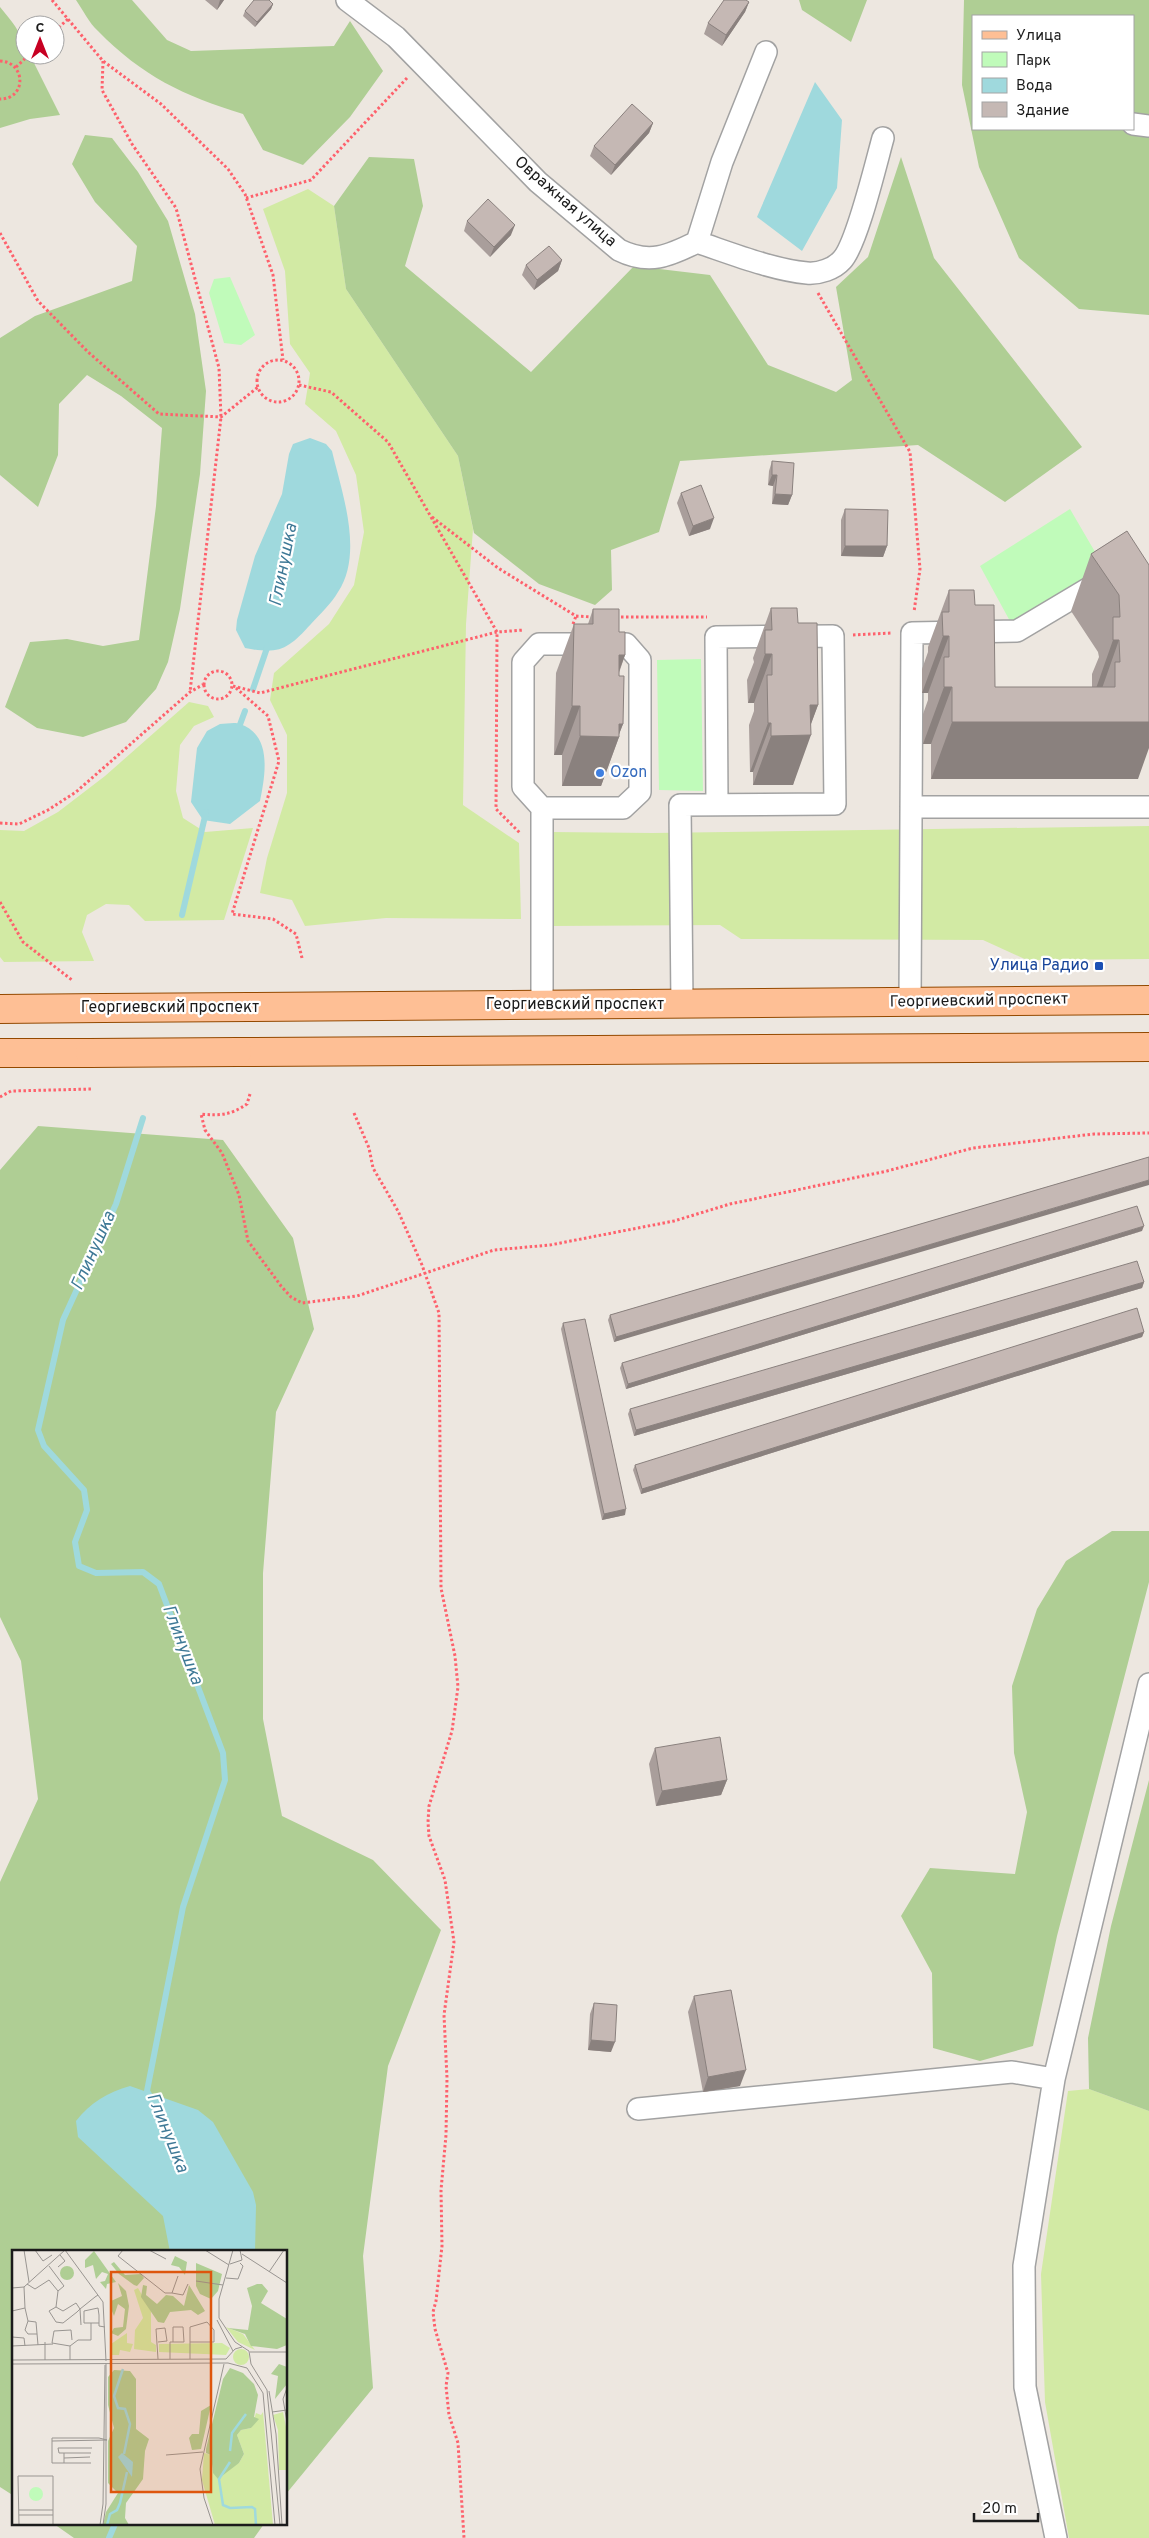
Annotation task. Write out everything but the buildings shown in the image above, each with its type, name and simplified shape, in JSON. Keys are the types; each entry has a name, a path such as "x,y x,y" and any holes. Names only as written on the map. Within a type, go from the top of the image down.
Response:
{"main road":[{"name":"Георгиевский проспект","path":"0,1009 1149,1000"},
{"path":"0,1052 1149,1046"}],"street":[{"name":"Овражная улица","path":"347,0 396,38 538,182 619,250 634,258 646,259 677,252 697,242"},
{"path":"766,52 722,162 697,242 751,260 807,273 832,267 846,255 856,229 883,138"},
{"path":"1134,124 1149,126"},
{"path":"910,1002 912,633 1017,631 1110,576 1121,590"},
{"path":"682,1004 680,805 718,805 834,804 833,636 716,637 718,805"},
{"path":"542,808 623,808 640,792 640,660 626,644 539,644 523,662 523,787 542,808 542,1005"},
{"path":"911,807 1149,807"},
{"path":"1056,2538 1025,2387 1024,2266 1054,2079 1149,1684"},
{"path":"638,2109 1012,2072 1054,2079"}],"path":[{"path":"52,0 103,61 161,104 228,169 246,198 273,275 283,360"},
{"path":"0,61 7,61 16,67 21,76 20,85 15,94 6,99 0,99"},
{"path":"103,61 102,90 132,144 176,208 219,368 221,417 190,692"},
{"path":"246,198 311,180 420,63"},
{"path":"0,233 38,301 88,352 159,414 221,417 258,387"},
{"path":"807,273 910,452 920,570 912,633 833,636"},
{"path":"283,360 290,362 298,372 300,386 292,397 279,402 266,398 258,387 257,380 263,366 269,362 283,360"},
{"path":"300,386 331,392 388,442 497,632 496,808 542,856"},
{"path":"430,515 506,573 576,616 593,617"},
{"path":"611,617 716,617 716,637"},
{"path":"233,686 260,693 497,632"},
{"path":"219,671 227,673 232,679 233,686 231,694 217,700 210,698 205,692 204,684 206,677 212,672 219,671"},
{"path":"0,824 19,824 48,810 76,792 190,692 204,684"},
{"path":"233,686 268,716 279,761 232,914 273,918 296,934 302,958"},
{"path":"0,902 23,942 72,980"},
{"path":"0,1096 11,1091 92,1089"},
{"path":"250,1094 247,1104 231,1114 224,1116 201,1114 205,1130 222,1153 239,1195 248,1241 263,1264 291,1297 302,1302 357,1296 494,1250 550,1245 674,1221 730,1204 886,1171 972,1148 1094,1134 1149,1132"},
{"path":"354,1113 369,1148 373,1168 398,1211 425,1273 439,1313 441,1588 455,1656 458,1687 452,1730 429,1806 428,1822 429,1836 445,1880 454,1942 444,2015 447,2078 446,2135 441,2190 442,2246 436,2301 432,2312 448,2373 446,2386 449,2415 458,2444 464,2538"}],"green space":[{"path":"76,0 132,0 167,40 191,51 334,46 350,21 383,71 350,117 303,165 263,150 243,114 183,92 165,83 131,60 114,47 95,28"},
{"path":"799,0 867,0 851,42 802,10"},
{"path":"964,0 1149,0 1149,315 1079,309 1019,258 979,167 962,85"},
{"path":"0,7 15,27 15,65 35,65 60,115 30,119 0,128"},
{"path":"85,135 112,138 138,172 168,221 195,314 206,391 200,474 180,609 168,662 156,689 126,722 83,737 37,728 5,707 30,642 67,639 103,646 139,640 156,506 162,428 121,396 87,375 59,404 58,455 38,507 0,475 0,338 35,316 132,281 137,246 95,202 72,164"},
{"path":"369,157 414,159 423,206 405,266 531,372 634,266 710,275 768,365 836,392 852,380 836,287 868,257 901,157 934,258 1082,447 1005,502 918,445 680,461 659,532 611,550 612,590 595,605 539,584 474,533 458,456 346,289 334,206"},
{"path":"308,189 334,206 346,289 458,456 473,529 466,624 463,805 519,843 521,919 386,918 305,926 292,900 260,893 267,858 287,793 287,735 270,700 274,673 329,624 354,585 364,532 356,475 336,431 305,404 310,373 290,344 285,271 263,209"},
{"path":"230,277 255,335 241,345 224,343 209,293 214,279"},
{"path":"1070,509 1105,569 1011,623 980,566"},
{"path":"701,659 703,791 659,790 657,660"},
{"path":"189,702 208,706 214,717 194,726 180,745 176,791 183,818 205,832 253,828 224,920 145,921 129,905 106,904 87,915 82,932 94,961 4,962 0,957 0,830 24,831 58,812 105,776"},
{"path":"1149,826 1149,959 1027,960 983,940 741,939 720,925 552,926 551,832 653,833"},
{"path":"38,1126 223,1140 293,1238 314,1329 276,1412 263,1573 263,1719 282,1816 373,1860 441,1930 388,2066 363,2256 373,2388 288,2492 288,2250 12,2250 12,2495 0,2487 0,1882 38,1799 21,1661 0,1617 0,1170"},
{"path":"1112,1531 1149,1531 1149,1582 1057,1936 1033,2046 980,2061 933,2048 932,1973 901,1916 930,1868 1015,1874 1027,1812 1014,1753 1012,1686 1037,1609 1066,1561"},
{"path":"1149,1780 1149,2111 1089,2089 1088,2038 1111,1926"},
{"path":"1089,2089 1149,2111 1149,2538 1069,2538 1045,2402 1041,2274 1068,2091"},
{"path":"57,2526 263,2526 254,2538 74,2538"}],"water":[{"path":"815,82 842,120 837,188 802,251 757,217"},
{"path":"310,438 326,444 332,451 348,523 350,541 346,576 329,605 289,644 282,648 267,651 245,648 236,630 237,620 255,556 282,494 289,454 293,444"},
{"path":"238,723 251,729 258,737 264,757 264,780 260,801 230,824 203,820 191,802 197,748 207,731 220,724"},
{"path":"130,2086 198,2110 213,2122 253,2192 256,2205 255,2250 170,2250 163,2216 78,2137 76,2121 93,2104 114,2091"}],"waterway":[{"name":"Глинушка","path":"253,689 268,645"},
{"name":"Глинушка","path":"238,730 245,711"},
{"name":"Глинушка","path":"182,915 206,812"},
{"name":"Глинушка","path":"143,1118 116,1204 63,1320 38,1430 44,1446 84,1490 87,1510 75,1542 79,1566 96,1573 143,1572 159,1584 223,1753 225,1780 183,1907 147,2091 151,2098"},
{"name":"Глинушка","path":"109,2538 114,2526"}],"place":[{"name":"Ozon","path":"600,773"},
{"name":"Улица Радио","path":"1099,966"}]}
